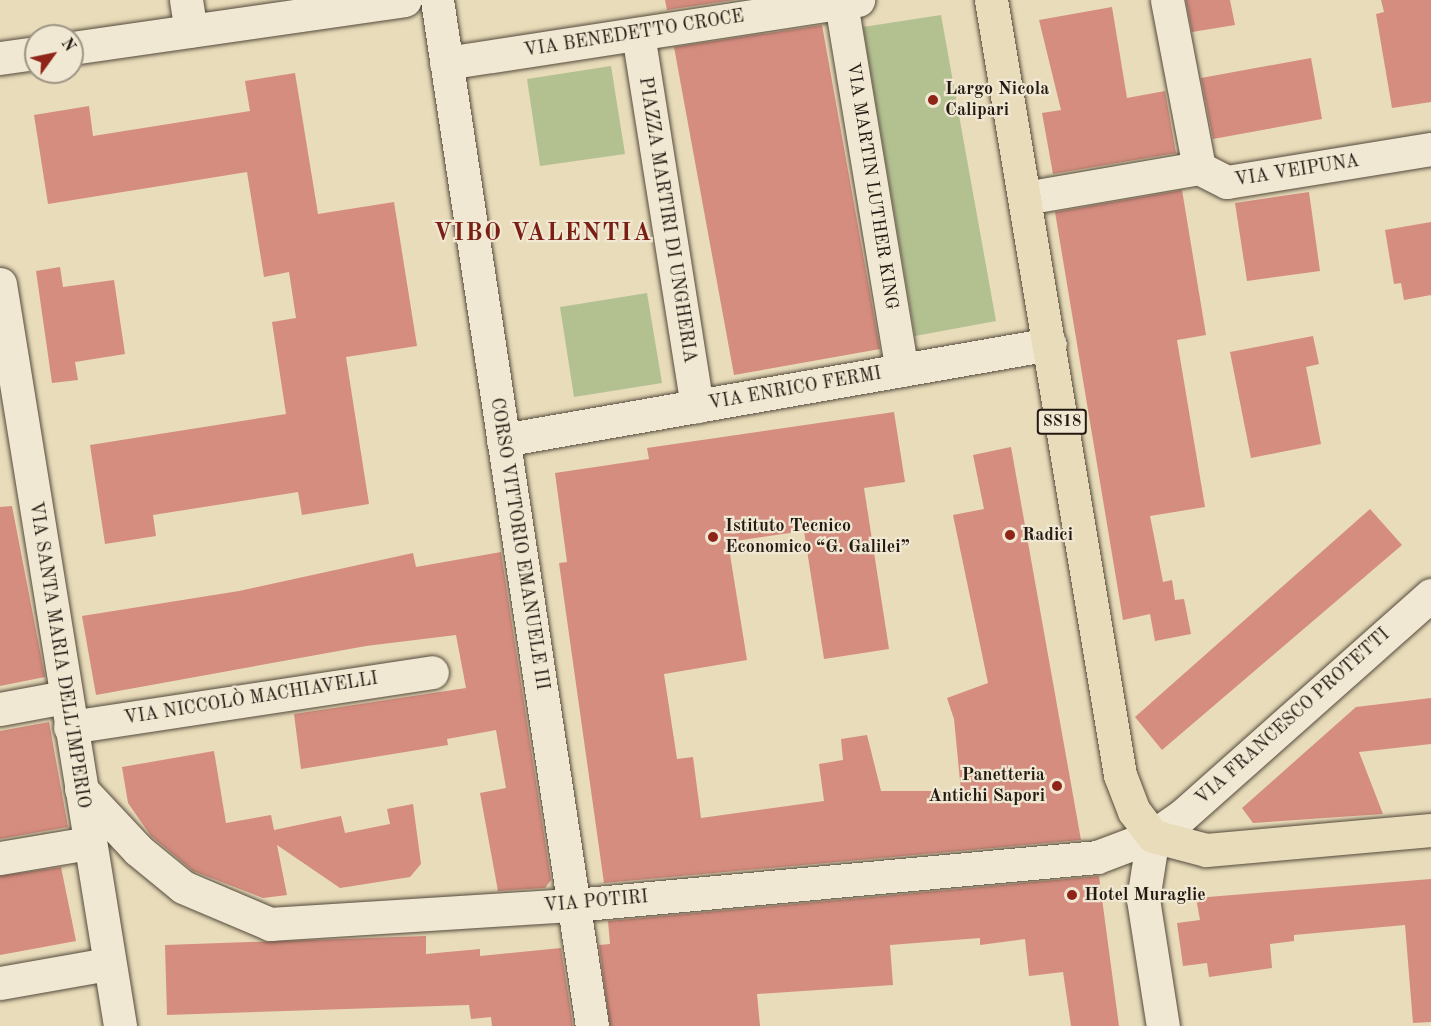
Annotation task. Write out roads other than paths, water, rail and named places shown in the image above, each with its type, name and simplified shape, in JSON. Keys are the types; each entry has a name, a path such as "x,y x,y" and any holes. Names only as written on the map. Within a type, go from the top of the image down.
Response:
{"main road":[{"name":"SS18","path":"991,0 1120,775 1134,811 1153,836"},
{"path":"1153,836 1206,850 1431,830"}],"street":[{"path":"84,45 189,15 405,0"},
{"name":"CORSO VITTORIO EMANUELE III","path":"437,0 592,1026"},
{"path":"1025,198 1199,168 1167,0"},
{"name":"VIA BENEDETTO CROCE","path":"446,63 849,1"},
{"name":"VIA MARTIN LUTHER KING","path":"849,1 902,370"},
{"name":"PIAZZA MARTIRI DI UNGHERIA","path":"638,34 697,406"},
{"path":"0,58 24,55"},
{"name":"VIA VEIPUNA","path":"1199,168 1227,182 1431,148"},
{"name":"VIA SANTA MARIA DELL'IMPERIO","path":"0,284 6,354 120,1026"},
{"name":"VIA ENRICO FERMI","path":"503,440 1050,344"},
{"name":"VIA FRANCESCO PROTETTI","path":"1153,836 1431,595"},
{"name":"VIA NICCOLÒ MACHIAVELLI","path":"0,709 68,712 432,672"},
{"name":"VIA POTIRI","path":"81,789 138,850 183,887 270,924 574,905 1096,857 1153,836"},
{"path":"1153,836 1143,900 1163,1026"},
{"path":"0,858 89,843"},
{"path":"0,983 108,963"}],"place":[{"name":"Largo Nicola Calipari","path":"933,100"},
{"name":"Radici","path":"1010,535"},
{"name":"Istituto Tecnico Economico “G. Galilei”","path":"713,537"},
{"name":"Panetteria Antichi Sapori","path":"1057,786"},
{"name":"Hotel Muraglie","path":"1072,895"}],"district":[{"name":"VIBO VALENTIA","path":"543,235"}]}
